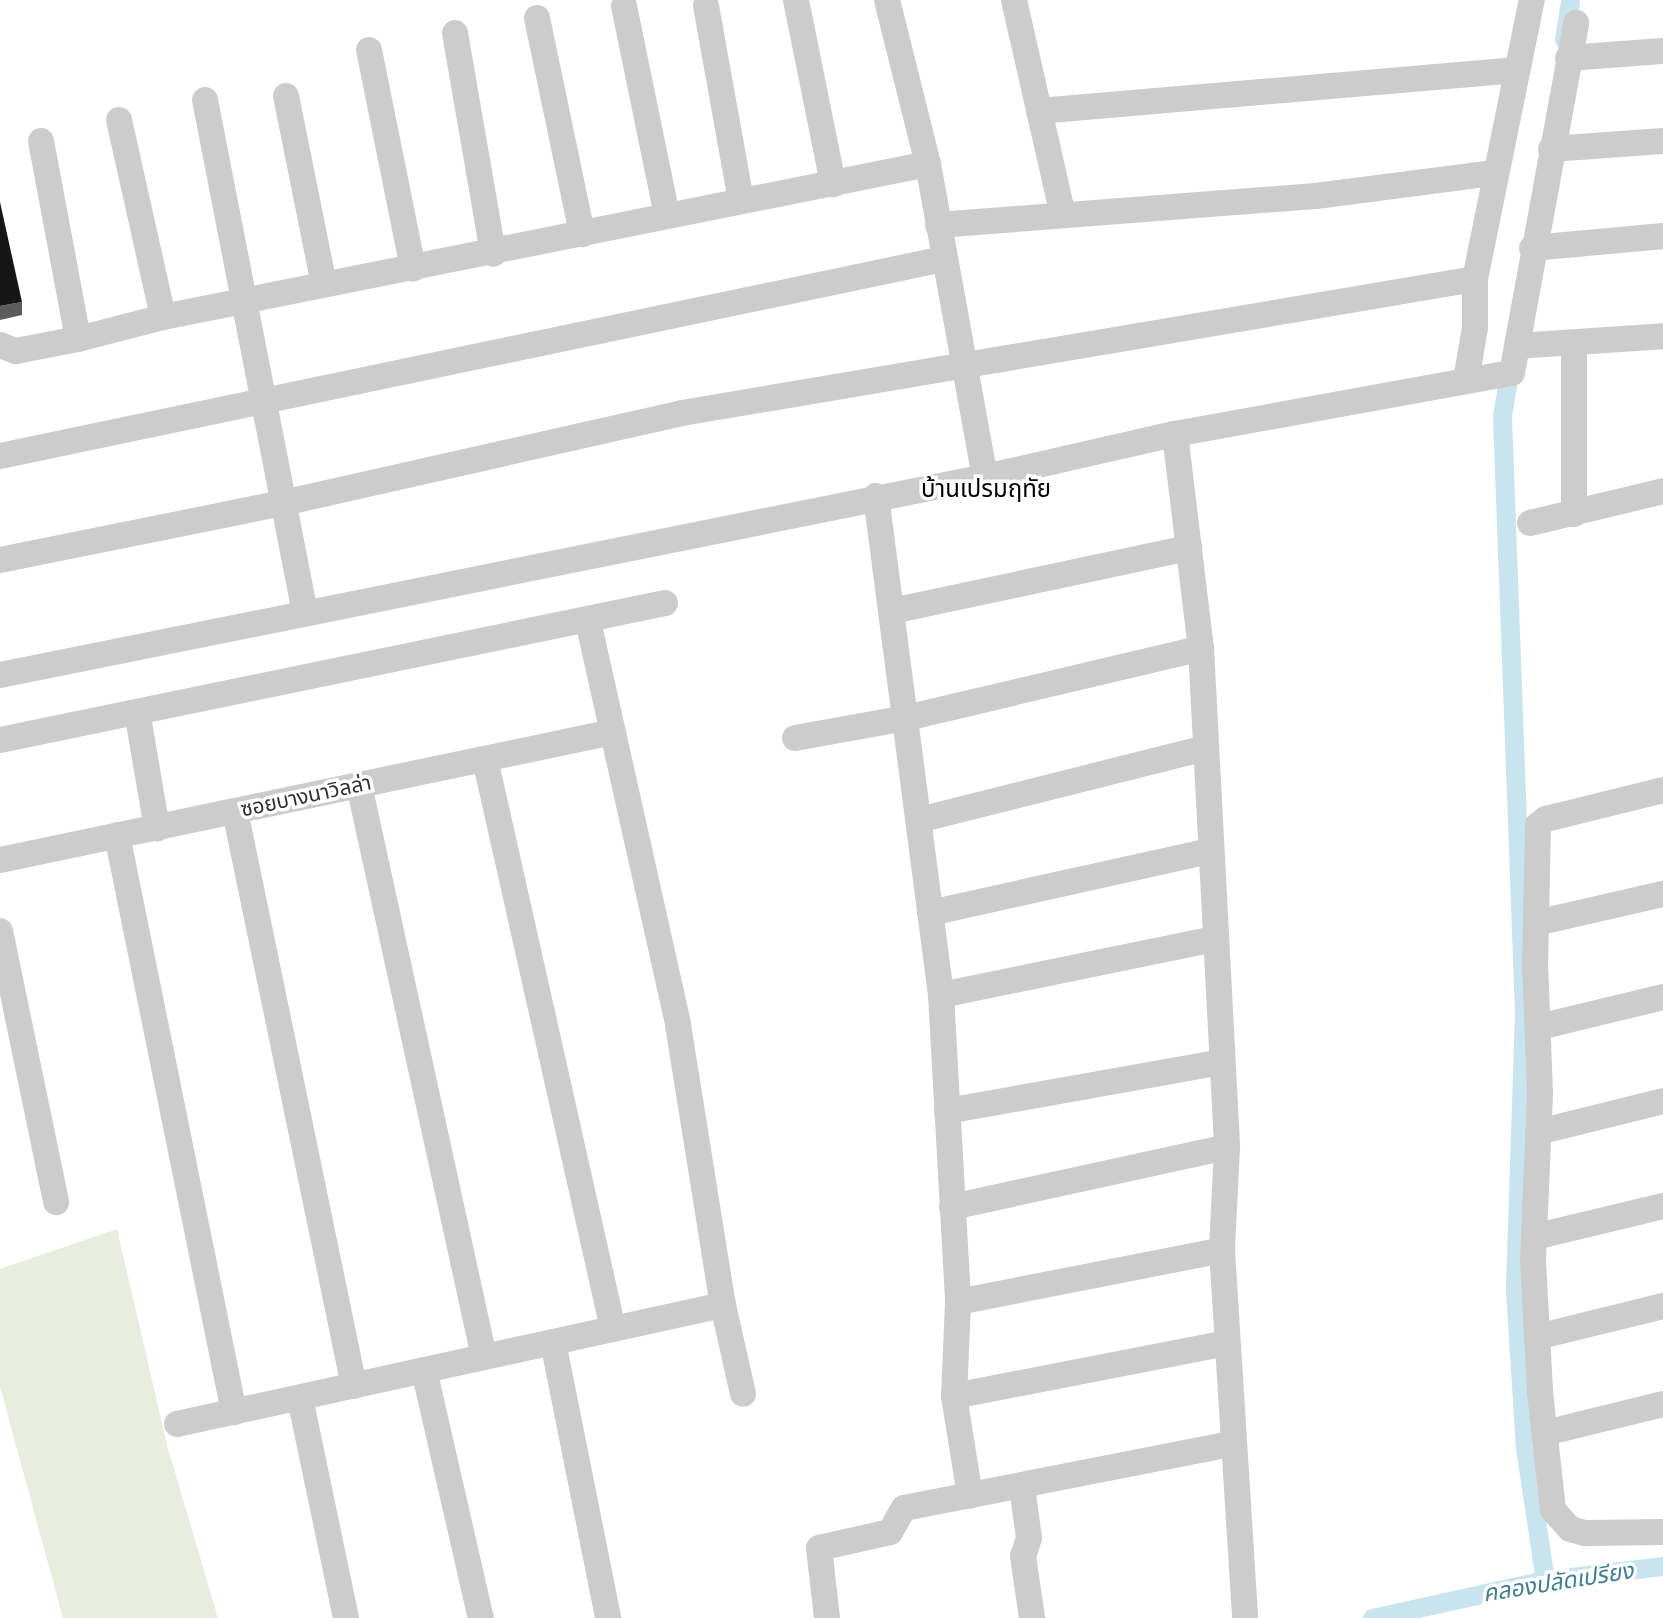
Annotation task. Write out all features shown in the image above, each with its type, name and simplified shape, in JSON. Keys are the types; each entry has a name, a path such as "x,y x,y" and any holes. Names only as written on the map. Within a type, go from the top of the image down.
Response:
{"street":[{"path":"796,0 832,184"},
{"path":"887,0 928,164 985,477"},
{"path":"1014,0 1062,212"},
{"path":"1473,378 1475,279 1493,173 1532,0"},
{"path":"624,6 667,216"},
{"path":"706,6 741,201"},
{"path":"537,18 582,234"},
{"path":"0,675 876,496 985,477 1175,434 1512,373 1532,248 1576,23"},
{"path":"455,33 493,254"},
{"path":"369,50 412,269"},
{"path":"1568,58 1663,51"},
{"path":"1039,111 1517,70"},
{"path":"286,96 324,284"},
{"path":"205,100 247,302 305,613"},
{"path":"119,120 163,317"},
{"path":"41,141 78,339"},
{"path":"1552,149 1663,141"},
{"path":"0,345 16,351 78,339 163,317 247,302 324,284 493,254 928,164"},
{"path":"938,225 1062,212 1316,196 1493,173"},
{"path":"1532,248 1663,236"},
{"path":"0,456 944,259"},
{"path":"0,560 283,503 682,413 965,363 1475,279"},
{"path":"1518,346 1574,345 1663,336"},
{"path":"1574,345 1574,514"},
{"path":"1175,434 1201,648 1214,939 1227,1147 1222,1250 1231,1444 1245,1618"},
{"path":"1530,523 1663,491"},
{"path":"876,496 941,995 958,1302 954,1396 970,1496"},
{"path":"892,611 1189,548"},
{"path":"0,740 665,603"},
{"path":"588,621 678,1025 723,1305 743,1394"},
{"path":"795,738 906,718 1201,648"},
{"path":"139,723 157,828"},
{"name":"ซอยบางนาวิลล่า","path":"0,860 613,732"},
{"path":"919,820 1205,748"},
{"path":"485,759 613,1329"},
{"path":"359,785 484,1357"},
{"path":"1663,790 1539,823 1536,923 1538,1132 1534,1237 1537,1337 1553,1510 1570,1529 1663,1532"},
{"path":"235,811 354,1386"},
{"path":"117,835 233,1412"},
{"path":"930,913 1210,851"},
{"path":"1536,923 1663,894"},
{"path":"0,931 56,1202"},
{"path":"941,995 1214,939"},
{"path":"1539,1027 1663,997"},
{"path":"947,1111 1221,1062"},
{"path":"1538,1132 1663,1101"},
{"path":"952,1207 1227,1147"},
{"path":"1534,1237 1663,1206"},
{"path":"958,1302 1222,1250"},
{"path":"177,1424 723,1305"},
{"path":"1537,1337 1663,1306"},
{"path":"553,1342 608,1618"},
{"path":"954,1396 1227,1343"},
{"path":"424,1370 481,1618"},
{"path":"300,1398 346,1618"},
{"path":"1545,1433 1663,1404"},
{"path":"827,1618 819,1548 890,1532 898,1514 914,1504 1021,1487 1231,1444"},
{"path":"1021,1487 1029,1538 1023,1556 1032,1618"}],"green space":[{"path":"117,1229 167,1445 218,1618 63,1618 0,1387 0,1269"}],"building":[{"path":"0,202 22,302 0,306"}],"waterway":[{"path":"1564,39 1570,0"},
{"path":"1511,362 1502,416 1524,1013 1515,1290 1525,1448 1545,1580"},
{"name":"คลองปลัดเปรียง","path":"1372,1618 1545,1580 1663,1566"}],"district":[{"name":"บ้านเปรมฤทัย","path":"986,489"}]}
